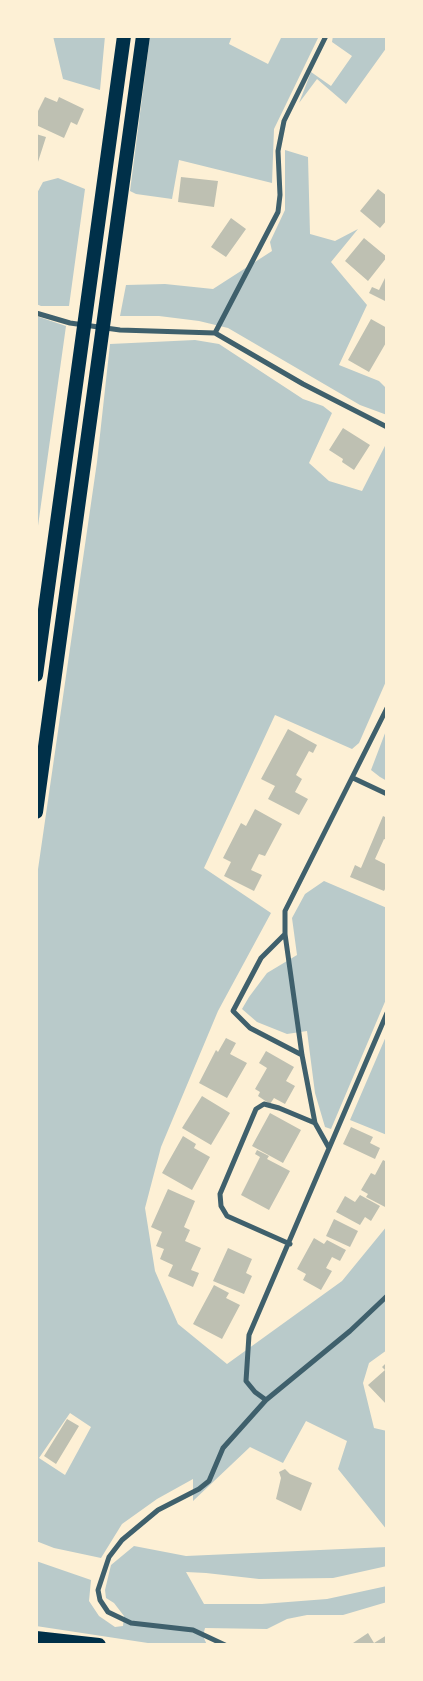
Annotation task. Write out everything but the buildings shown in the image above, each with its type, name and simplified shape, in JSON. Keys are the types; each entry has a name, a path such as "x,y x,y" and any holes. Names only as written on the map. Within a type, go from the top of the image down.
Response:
{"highway":[{"path":"36,676 124,36"},
{"path":"36,812 143,36"},
{"path":"36,1638 99,1645"}],"street":[{"path":"215,333 278,212 280,195 278,151 284,121 326,36"},
{"path":"36,313 70,323 120,330 215,333 303,384 387,427"},
{"path":"329,1148 315,1123 302,1056 285,934 285,911 387,708"},
{"path":"353,778 387,794"},
{"path":"285,934 261,958 233,1011 250,1028 302,1056"},
{"path":"266,1400 255,1392 246,1381 250,1335 387,1013"},
{"path":"290,1244 227,1216 221,1206 220,1194 256,1109 264,1104 315,1123"},
{"path":"225,1645 193,1630 131,1624 108,1612 100,1600 98,1590 109,1557 122,1540 158,1510 198,1489 209,1480 223,1448 266,1400 350,1331 387,1296"}],"shaded area":[{"path":"53,36 105,36 100,90 63,79"},
{"path":"150,36 232,36 229,44 268,64 282,36 319,36 274,129 272,183 179,160 172,199 136,194 130,191"},
{"path":"333,36 387,36 387,47 346,104 317,79 299,103 311,72 331,86 352,56 332,42"},
{"path":"285,150 308,157 310,234 335,241 358,229 331,262 367,305 339,365 379,381 387,389 387,415 360,405 228,328 199,321 159,316 120,316 126,285 165,284 213,289 272,251 270,242 285,210"},
{"path":"58,178 85,189 69,306 41,306 36,304 36,195 43,182"},
{"path":"36,316 66,326 36,540"},
{"path":"195,340 219,344 303,399 323,406 332,413 309,463 329,481 362,491 387,442 387,679 359,743 352,749 275,715 204,868 271,913 218,1011 161,1147 145,1208 155,1271 178,1324 227,1364 342,1281 387,1226 387,1350 369,1363 363,1383 374,1428 387,1431 387,1530 338,1469 347,1441 306,1421 283,1463 250,1447 193,1501 193,1479 157,1499 122,1524 101,1558 54,1548 36,1541 36,883 97,462 110,344","holes":["70,1413 91,1427 65,1475 39,1458"]},
{"path":"387,728 387,781 371,770"},
{"path":"324,881 387,908 387,997 331,1129 325,1127 315,1093 307,1031 287,1034 257,1022 242,1009 267,973 297,955 292,918 305,894"},
{"path":"387,1034 387,1135 350,1120"},
{"path":"134,1546 186,1556 387,1547 387,1566 333,1578 259,1579 186,1572 204,1604 262,1604 327,1599 387,1586 387,1602 343,1615 307,1615 287,1619 267,1629 205,1628 203,1636 207,1645 161,1645 36,1626 36,1561 91,1580 89,1601 99,1616 115,1627 123,1626 124,1616 114,1603 106,1598 105,1590 111,1565"}]}
